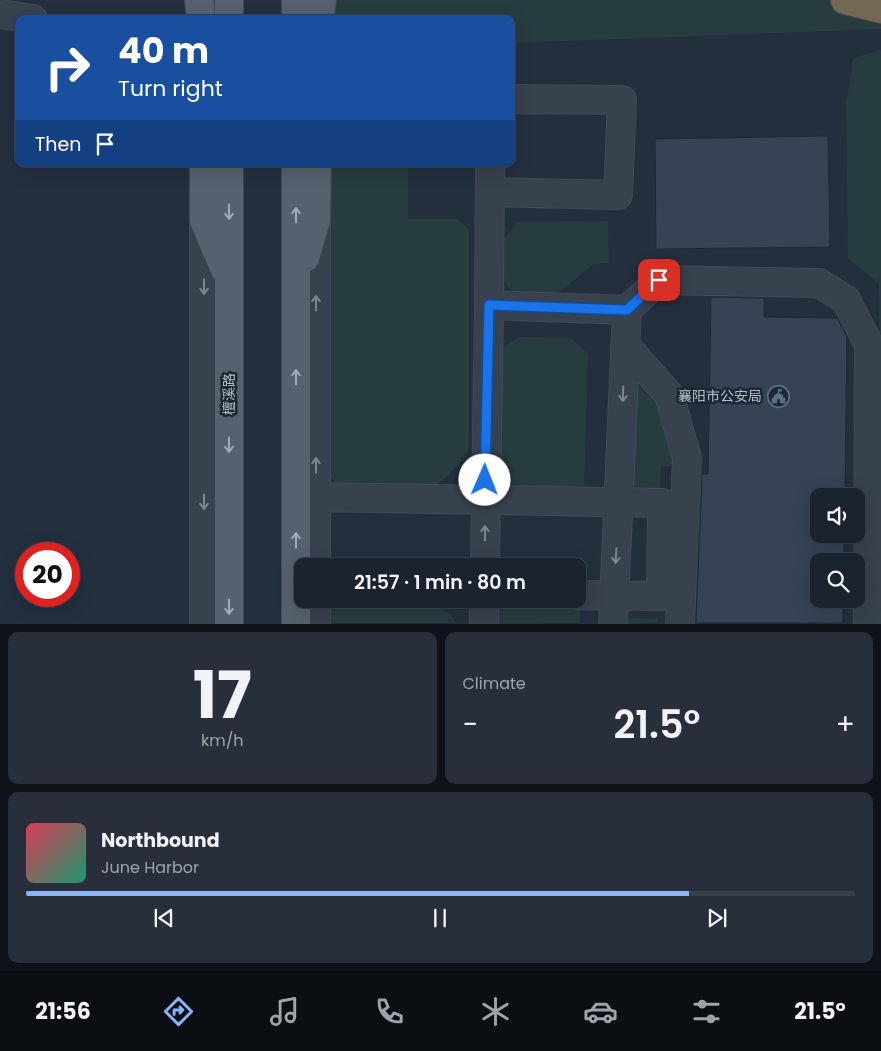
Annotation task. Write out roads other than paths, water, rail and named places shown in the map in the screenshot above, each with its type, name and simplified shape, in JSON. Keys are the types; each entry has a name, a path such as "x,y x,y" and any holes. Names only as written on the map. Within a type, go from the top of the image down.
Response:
{"highway":[{"path":"846,0 881,9"}],"main road":[{"path":"200,0 202,15"},
{"path":"229,0 229,15"},
{"path":"296,0 296,15"},
{"path":"320,15 322,0"},
{"path":"204,167 204,221 229,281"},
{"name":"檀溪路","path":"229,167 229,624"},
{"path":"296,167 296,624"},
{"path":"296,286 316,221 317,167"}],"street":[{"path":"0,14 15,16"},
{"path":"490,192 618,195 622,100 515,99"},
{"path":"484,558 490,167"},
{"path":"204,221 204,624"},
{"path":"316,221 316,558"},
{"path":"613,624 627,310 659,280 819,284 846,300 869,345 868,624"},
{"path":"489,305 627,310"},
{"path":"625,345 669,395 687,458 680,624"},
{"path":"316,497 662,503 662,596 586,596"},
{"path":"316,608 316,624"},
{"path":"484,608 484,624"}],"place":[{"name":"襄阳市公安局","path":"778,396"}]}
